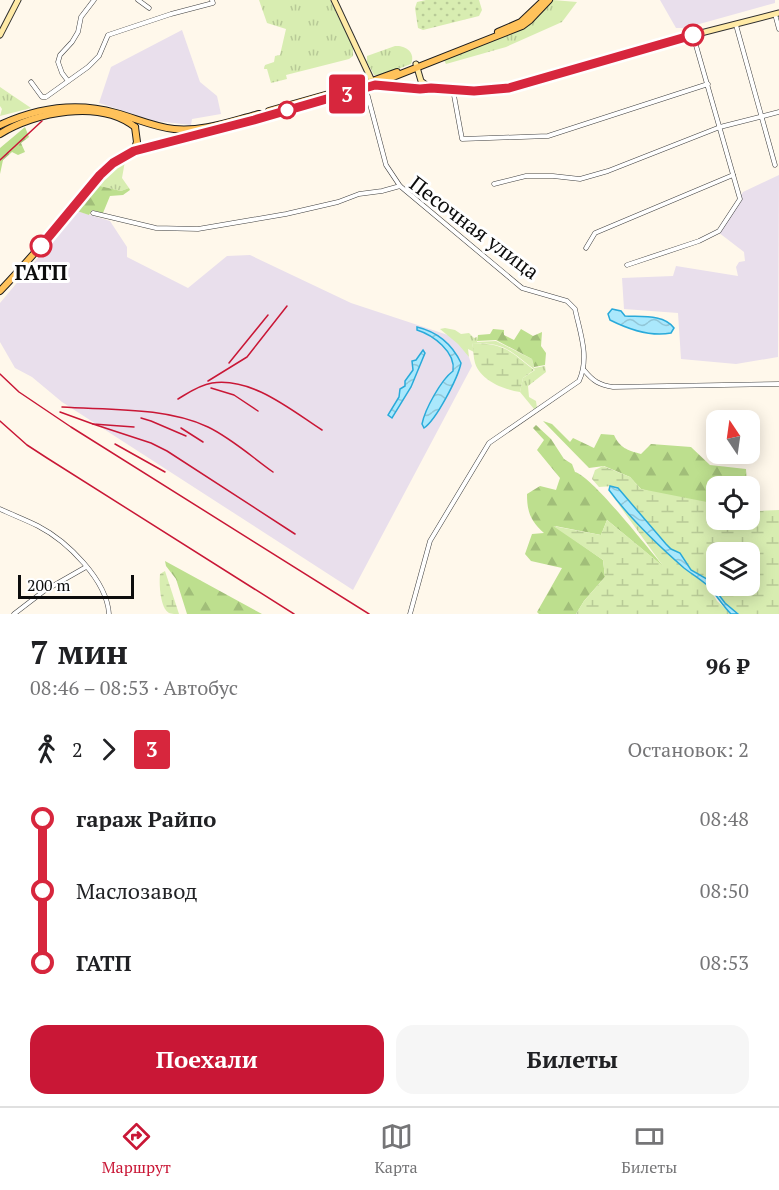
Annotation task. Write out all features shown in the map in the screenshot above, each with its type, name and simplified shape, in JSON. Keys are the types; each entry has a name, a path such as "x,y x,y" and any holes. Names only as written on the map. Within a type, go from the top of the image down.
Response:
{"main road":[{"path":"0,35 18,0"},
{"path":"334,0 374,83"},
{"path":"0,291 26,264 100,175 113,163 134,151 374,83 521,22 544,0"},
{"path":"416,66 522,26 531,20 549,0"},
{"path":"0,125 38,111 75,107 117,113 173,129 202,128 365,88 374,83 420,89 474,91 509,88 693,35 777,14"},
{"path":"416,66 421,81 431,88"},
{"path":"0,134 16,124 34,118 70,111 109,115 135,127 137,142 134,151"},
{"path":"135,127 142,121"},
{"path":"173,129 178,133 176,140"},
{"path":"137,142 144,148"}],"street":[{"path":"69,81 62,73 58,62 60,55 72,42 78,32 81,17 94,0"},
{"path":"138,0 149,8"},
{"path":"31,81 42,97 46,97 88,67 99,56 108,35 213,2"},
{"path":"777,14 779,29"},
{"path":"736,25 775,165"},
{"path":"627,265 699,241 719,231 740,199 693,35"},
{"path":"453,90 462,139 548,136 708,84"},
{"path":"365,88 386,165 400,186"},
{"path":"494,184 526,176 580,179 608,171 720,127 779,112"},
{"path":"586,248 595,233 733,175"},
{"name":"Песочная улица","path":"93,213 156,228 198,229 286,214 400,186 522,288 573,304 585,359 584,369"},
{"path":"584,369 592,380 601,385 613,387 779,384"},
{"path":"410,614 430,542 489,443 579,381 584,369"},
{"path":"0,509 40,527 77,556 98,582 109,605 109,614"},
{"path":"15,614 44,591 87,567"}],"shaded area":[{"path":"660,0 775,0 775,3 685,28 676,28"},
{"path":"182,30 200,82 217,96 221,114 192,119 191,125 155,121 99,103 111,67"},
{"path":"779,175 778,357 736,364 681,359 678,313 624,309 622,278 673,276 676,266 738,276 736,267 739,262 745,261 744,252 718,232 743,192"},
{"path":"77,211 110,221 127,247 127,257 188,288 227,256 250,255 351,303 463,340 472,366 353,590 62,402 32,377 15,368 0,342 0,303"}],"green space":[{"path":"259,0 330,0 353,47 353,56 286,75 287,79 271,83 267,69 264,69 265,65 274,62 275,56 280,55 286,29 267,23"},
{"path":"479,0 482,10 479,16 423,30 418,28 415,8 417,2"},
{"path":"553,0 577,2 562,22 506,47 446,64 444,60 524,28"},
{"path":"395,46 409,50 412,56 411,64 380,76 374,75 367,62 367,56"},
{"path":"0,87 31,108 0,116 2,109"},
{"path":"25,127 29,137 21,143 25,152 18,155 12,152 3,160 0,174 0,148"},
{"path":"125,161 122,178 129,188 121,191 96,185"},
{"path":"96,185 121,191 129,188 130,190 123,195 110,196 103,213 92,210 89,215 77,211"},
{"path":"445,328 461,334 469,333 474,338 477,337 477,342 496,341 532,359 534,368 545,366 546,372 528,386 529,397 536,401 537,408 534,409 520,392 523,378 535,370 513,353 493,344 472,343 474,352 468,349 469,357 440,329"},
{"path":"493,329 504,330 504,335 514,340 521,329 533,336 542,332 541,346 546,353 545,365 534,367 532,359 496,340 477,341 478,335 490,334"},
{"path":"472,343 506,349 534,370 523,378 520,392 500,386 482,375 475,363"},
{"path":"543,421 552,424 570,442 573,438 594,448 601,434 614,435 624,448 641,454 651,444 691,447 706,461 706,464 746,469 746,476 706,476 706,507 641,489 630,477 604,466 589,468"},
{"path":"536,425 551,439 564,459 572,464 575,472 594,487 621,515 665,568 607,520 601,535 555,526 603,560 605,577 576,614 539,614 537,612 562,568 531,561 525,554 532,534 544,533 531,516 527,494 540,486 556,490 560,478 537,450 544,440 533,428"},
{"path":"603,466 630,477 641,489 706,502 706,530 760,530 760,511 779,510 779,614 739,614 720,596 760,596 760,542 706,542 706,578 691,570 680,553 671,549 634,510 618,487 599,487 592,479 595,470"},
{"path":"617,502 685,569 706,585 706,596 714,596 731,614 576,614 605,577 603,560 553,526 601,535 607,520 663,566"},
{"path":"165,561 262,614 187,614 176,579"},
{"path":"165,571 179,614 169,613 162,601 160,574"}],"water":[{"path":"612,309 621,311 625,316 658,318 674,328 671,333 663,334 632,329 610,320 608,314"},
{"path":"417,327 444,340 461,363 446,398 424,428 422,424 426,411 434,395 453,371 453,364 442,345 417,330"},
{"path":"423,350 425,353 411,387 392,418 388,415 399,397 400,389 405,386 405,381 413,370 412,361 416,360"},
{"path":"610,486 618,488 666,544 680,553 691,570 706,578 706,584 665,551 609,490"},
{"path":"716,596 720,596 738,614 731,614"}],"railway":[{"path":"0,160 42,121"},
{"path":"208,381 247,357 287,306"},
{"path":"229,363 268,315"},
{"path":"0,374 19,392 71,427 369,614"},
{"path":"178,399 207,384 227,382 242,385 270,397 322,430"},
{"path":"211,388 234,395 258,411"},
{"path":"62,407 155,413 192,421 225,437 273,472"},
{"path":"60,412 93,424 134,427"},
{"path":"141,418 186,436"},
{"path":"0,421 27,445 294,614"},
{"path":"93,424 151,443 167,451 295,534"},
{"path":"181,428 203,442"},
{"path":"115,444 165,472"}],"bus line":[{"name":"3","path":"41,246 100,175 113,163 134,151 375,85 474,91 509,88 693,35"}],"place":[{"name":"ГАТП","path":"41,246"}]}
